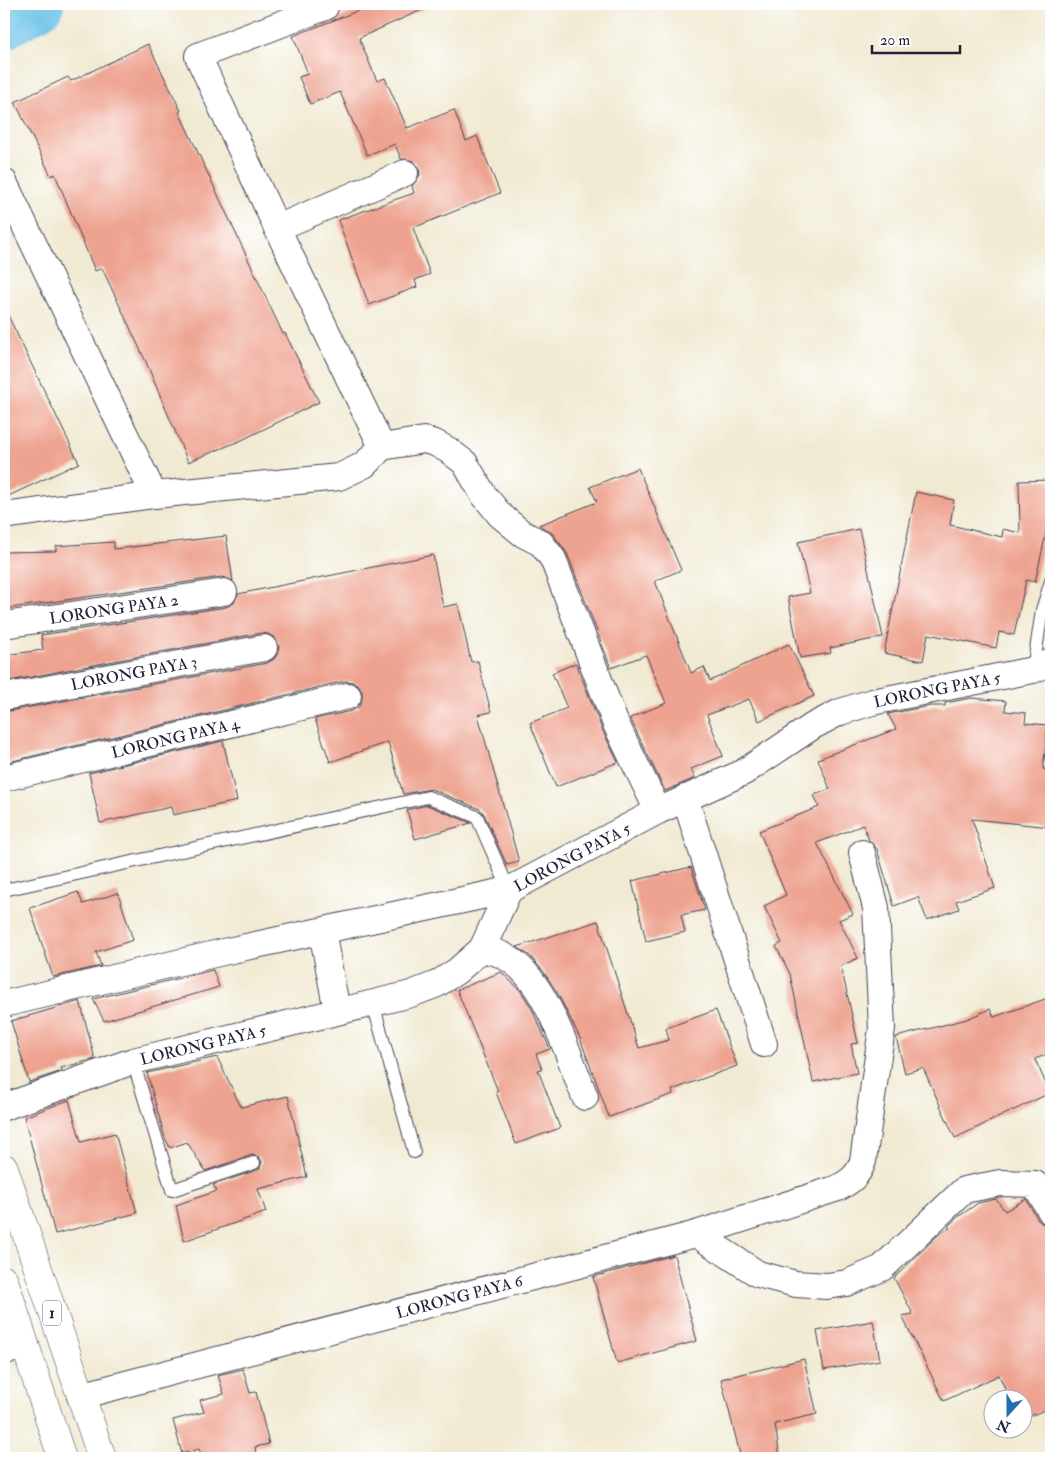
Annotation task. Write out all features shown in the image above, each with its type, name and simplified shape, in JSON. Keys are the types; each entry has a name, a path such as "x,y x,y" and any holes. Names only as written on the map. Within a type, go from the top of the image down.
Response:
{"main road":[{"name":"1","path":"4,1168 102,1458"},
{"name":"1","path":"4,1280 15,1349 62,1458"}],"street":[{"path":"325,8 198,56 277,228 382,447"},
{"path":"277,228 405,173"},
{"path":"4,182 154,495"},
{"path":"4,514 154,495 339,476 364,464 382,447 424,440 448,450 465,463 483,494 500,515 524,534 541,543 553,559 615,722 658,811"},
{"name":"LORONG PAYA 2","path":"4,625 224,592"},
{"name":"LORONG PAYA 3","path":"4,697 264,648"},
{"name":"LORONG PAYA 5","path":"4,1107 133,1061 411,994 436,984 457,971 482,949 509,890 658,811 744,772 813,726 840,712 872,702 1042,666"},
{"name":"LORONG PAYA 4","path":"4,778 348,696"},
{"path":"685,798 764,1044"},
{"name":"LORONG PAYA 6","path":"80,1396 696,1234 838,1188 858,1174 863,1162 882,1028 876,908 862,853"},
{"path":"4,1004 322,930 509,890"},
{"path":"322,930 337,1012"},
{"path":"482,949 504,955 522,969 541,991 586,1098"},
{"path":"696,1234 758,1274 796,1284 827,1286 847,1283 882,1268 964,1190 1000,1183 1035,1184 1051,1212"}],"lane":[{"path":"1042,666 1042,610 1051,581"},
{"path":"4,890 428,796 477,817 509,890"},
{"path":"373,1003 414,1152"},
{"path":"133,1061 172,1190 254,1163"}],"building":[{"path":"357,4 435,4 359,38 377,81 385,78 407,128 454,110 466,141 477,136 500,193 413,228 430,274 415,280 417,287 369,305 338,220 414,193 412,186 420,175 419,168 414,161 401,159 395,144 367,155 340,92 310,104 299,77 308,74 293,36 360,10"},
{"path":"148,44 181,111 179,112 283,334 285,333 319,402 242,440 188,462 146,362 102,268 95,271 55,174 51,176 15,102 68,77 71,81"},
{"path":"4,307 79,463 4,498"},
{"path":"638,468 681,570 655,581 691,673 704,667 710,681 789,644 814,696 759,721 749,699 707,715 723,756 691,769 695,778 665,791 630,718 666,703 646,655 611,668 567,553 553,534 539,525 597,502 590,487"},
{"path":"1051,480 1051,512 1035,582 1026,580 1014,635 999,632 996,648 928,634 923,661 884,653 916,492 954,500 950,525 1002,537 1003,529 1020,533 1019,481"},
{"path":"859,529 883,637 830,648 831,653 800,658 788,597 810,593 798,542"},
{"path":"226,536 233,581 222,577 4,609 4,552 56,551 56,546 114,542 114,549"},
{"path":"433,555 443,607 458,604 471,662 478,661 491,712 478,715 519,862 507,865 480,809 431,789 403,794 388,742 330,762 315,719 351,711 359,707 362,700 362,692 359,685 352,682 345,681 4,763 4,712 267,663 274,659 278,653 279,646 275,638 261,633 4,682 4,655 43,650 41,635 226,607 234,603 238,594"},
{"path":"576,663 601,727 618,762 556,787 530,723 567,708 552,673"},
{"path":"971,698 1006,701 1005,711 1026,713 1025,723 1048,725 1043,769 1051,770 1051,827 972,819 995,888 956,901 959,909 927,920 918,897 894,906 877,849 869,840 863,825 817,843 853,914 839,920 858,958 841,966 858,1043 851,1044 857,1073 813,1082 790,974 776,946 782,943 764,906 786,895 759,831 819,807 814,795 830,789 818,759 896,729 888,714 930,706 945,706 945,703"},
{"path":"223,741 237,801 173,815 171,807 100,823 89,773"},
{"path":"427,805 471,823 415,839 407,810"},
{"path":"691,867 705,910 681,915 685,932 646,941 632,881"},
{"path":"78,892 83,904 118,893 133,940 96,952 101,966 53,977 30,908"},
{"path":"598,921 639,1048 669,1040 666,1028 716,1010 737,1066 672,1090 673,1094 609,1117 580,1038 557,992 530,956 517,947"},
{"path":"213,970 219,987 104,1021 93,999"},
{"path":"501,972 520,990 531,1007 550,1049 536,1054 542,1069 538,1070 560,1128 516,1144 496,1092 498,1091 457,990"},
{"path":"1051,997 1051,1053 1035,1059 1050,1093 955,1138 923,1068 905,1073 896,1037 967,1019 990,1009 994,1017"},
{"path":"80,1001 95,1059 61,1068 62,1071 29,1082 11,1021"},
{"path":"217,1057 241,1107 288,1096 307,1177 258,1189 266,1212 184,1241 176,1205 217,1191 213,1185 257,1170 260,1168 262,1161 259,1157 252,1155 205,1171 187,1142 170,1148 165,1138 147,1073"},
{"path":"69,1100 81,1142 115,1133 137,1213 55,1234 24,1117"},
{"path":"996,1199 1005,1211 1026,1199 1038,1220 1051,1230 1051,1407 1032,1416 1032,1390 1006,1390 999,1375 944,1401 902,1316 913,1314 894,1278 940,1233 950,1228 948,1226 958,1217 978,1203"},
{"path":"674,1255 697,1341 617,1363 593,1277"},
{"path":"873,1321 880,1360 824,1370 817,1331"},
{"path":"804,1359 817,1414 775,1424 780,1458 741,1458 721,1379"},
{"path":"243,1369 250,1393 256,1392 269,1444 255,1447 256,1454 240,1458 202,1458 199,1449 182,1454 173,1420 204,1412 200,1400 224,1394 218,1375"}],"waterway":[{"path":"4,23 38,4"}]}
